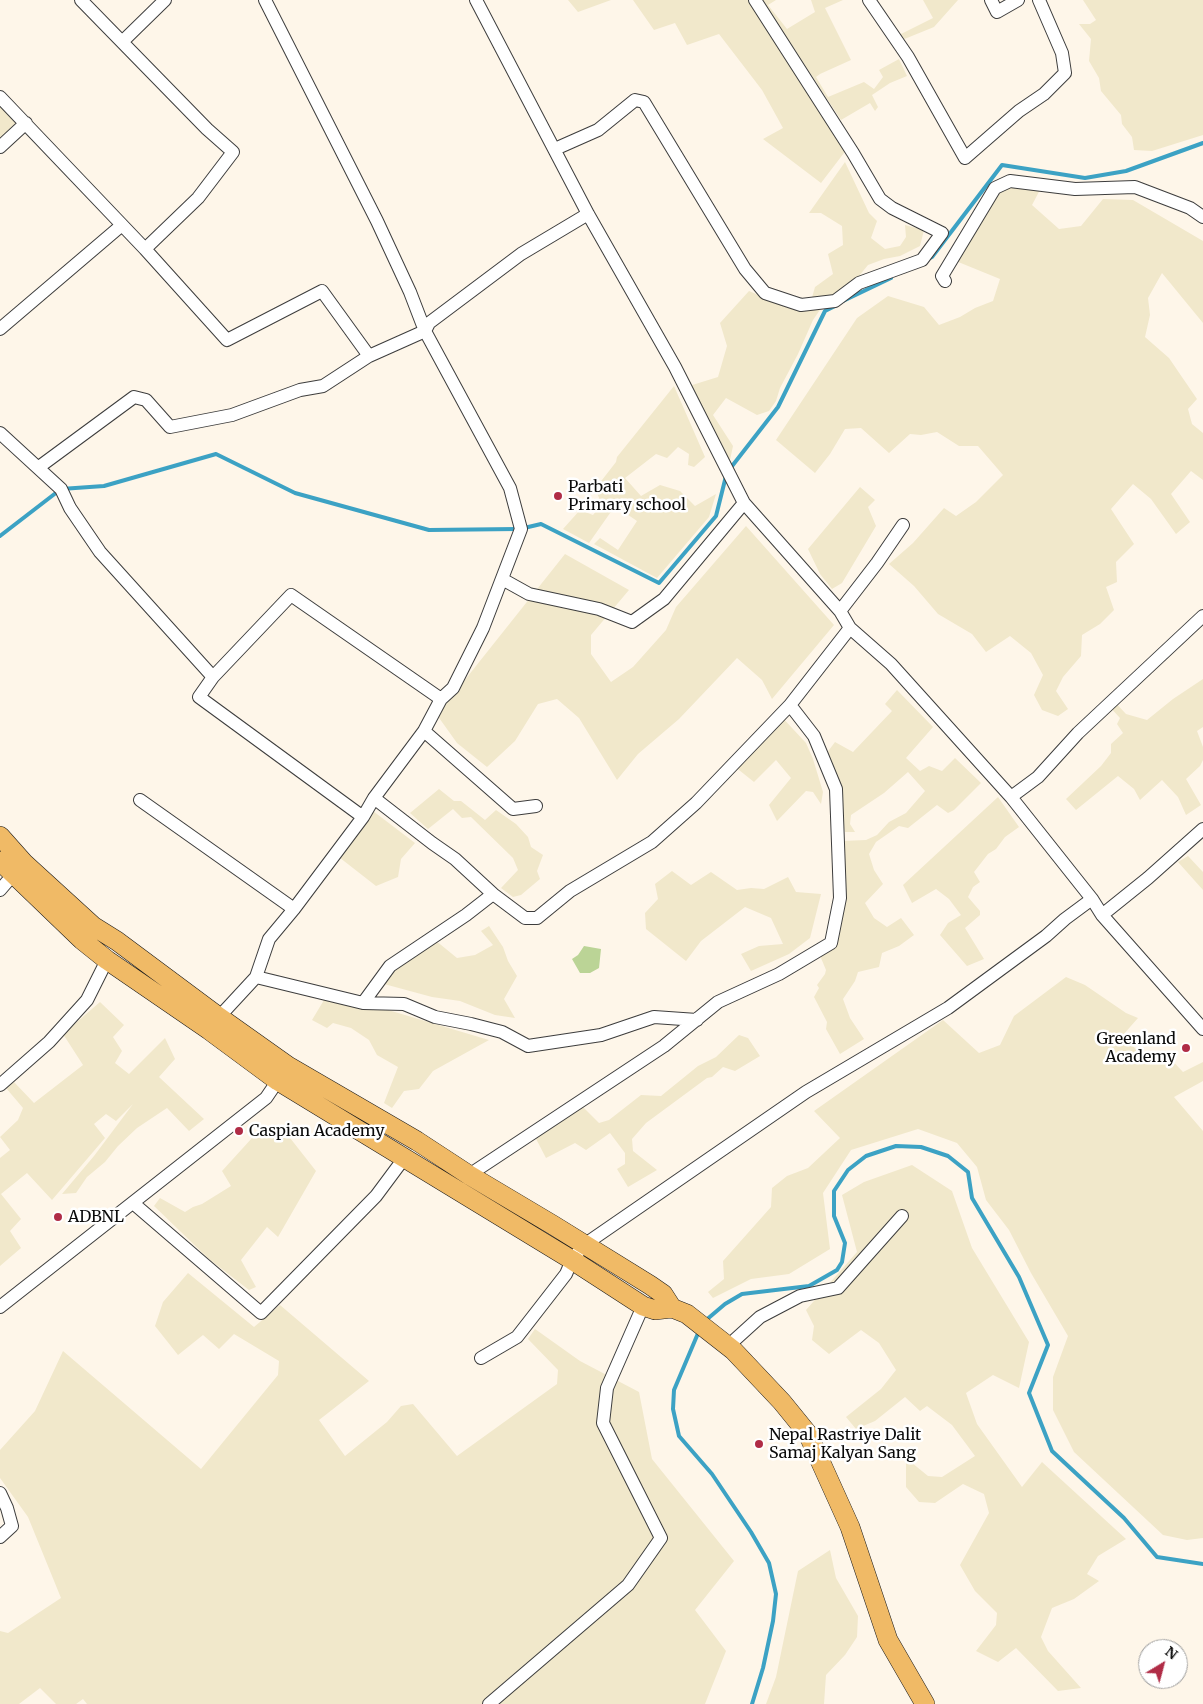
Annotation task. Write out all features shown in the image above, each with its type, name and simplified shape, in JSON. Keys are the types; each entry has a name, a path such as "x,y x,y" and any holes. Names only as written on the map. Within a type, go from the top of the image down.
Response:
{"main road":[{"path":"0,836 19,869 82,940 107,960 209,1030 283,1073 417,1141 663,1294 672,1308"},
{"path":"0,861 19,869 93,926 117,941 219,1017 283,1073 405,1157 643,1306 655,1310 672,1308 687,1314 728,1346 782,1402 808,1434 850,1527 888,1640 925,1704"}],"street":[{"path":"81,0 207,129 233,152 198,198 145,249"},
{"path":"122,42 165,0"},
{"path":"219,1017 256,977 269,939 364,817 374,798 424,731 441,699 453,688 483,628 522,529 510,488 425,331 410,292 378,221 265,0"},
{"path":"476,0 588,214 675,367 744,502 840,611 850,628 890,664 1011,797 1092,900 1102,916 1203,1029"},
{"path":"555,149 598,130 635,100 644,102 745,269 766,293 801,305 835,300 859,283 922,260 942,233 892,208 880,199 853,153 755,0"},
{"path":"869,0 908,57 965,158 1020,111 1044,94 1065,73 1062,53 1039,0"},
{"path":"991,0 997,12 1018,0"},
{"path":"0,96 145,249 227,340 322,291 369,356"},
{"path":"0,147 26,123"},
{"path":"945,281 942,276 995,188 1010,181 1075,189 1135,187 1190,208 1203,217"},
{"path":"39,467 134,397 146,400 170,427 232,414 300,390 323,386 369,356 425,331 429,323 514,259 588,214"},
{"path":"0,329 122,225"},
{"path":"0,433 61,489 70,508 100,552 213,677"},
{"path":"502,579 529,594 599,609 632,622 664,599 744,502"},
{"path":"840,611 903,525"},
{"path":"364,817 199,697 213,677 291,595 441,699"},
{"path":"1011,797 1038,777 1078,733 1203,616"},
{"path":"374,798 455,859 493,894 525,918 537,918 570,891 652,842 696,802 790,705 850,628"},
{"path":"469,1175 664,1046 718,1002 779,974 831,942 840,898 836,789 814,736 790,705"},
{"path":"424,731 513,809 536,806"},
{"path":"140,800 294,909"},
{"path":"1102,916 1203,829"},
{"path":"0,890 19,869"},
{"path":"363,1002 390,966 493,894"},
{"path":"482,1358 517,1337 566,1274 572,1260 584,1245 806,1092 948,1008 1092,900"},
{"path":"0,1085 49,1042 87,1000 107,960"},
{"path":"256,977 363,1002 404,1004 435,1017 502,1032 528,1046 601,1035 654,1017 697,1020"},
{"path":"0,1308 266,1098 283,1073"},
{"path":"133,1203 261,1313 376,1196 405,1157"},
{"path":"728,1346 760,1317 800,1296 838,1288 902,1216"},
{"path":"489,1704 628,1585 661,1538 603,1423 607,1388 643,1306"},
{"path":"0,1493 12,1526 0,1537"}],"shaded area":[{"path":"568,0 611,0 578,12"},
{"path":"633,0 749,0 847,149 821,183 763,139 783,128 762,90 719,34 687,45 675,23 654,30"},
{"path":"762,0 776,0 768,5 787,29 815,12 811,0 843,0 825,8 851,60 816,77 828,97 864,82 874,89 883,77 879,70 899,59 907,76 890,83 872,95 878,107 875,111 870,103 841,120"},
{"path":"923,0 958,0 934,27 902,40 901,34 933,18"},
{"path":"1083,0 1203,0 1203,135 1152,151 1134,150 1132,137 1122,124 1121,115 1101,91 1099,78 1089,61 1091,39 1079,24 1090,24 1096,20"},
{"path":"0,101 22,123 0,142"},
{"path":"845,162 869,213 877,221 871,238 885,249 900,246 906,237 905,225 924,230 920,246 900,256 868,265 850,287 824,304 813,320 780,388 776,401 769,411 757,415 726,398 713,415 733,446 730,460 689,386 718,377 727,346 720,323 749,291 787,307 809,308 815,287 833,274 828,254 843,245 842,226 821,213 809,213"},
{"path":"1010,176 1041,188 1032,205 1059,229 1081,226 1103,199 1133,200 1203,241 1203,323 1162,273 1148,298 1150,315 1145,337 1169,358 1197,399 1188,409 1192,424 1203,433 1203,480 1191,471 1171,494 1190,522 1176,534 1151,499 1133,484 1111,509 1134,544 1116,562 1117,582 1106,587 1114,610 1100,624 1082,635 1081,656 1063,677 1056,691 1068,709 1058,716 1042,710 1034,695 1043,675 1031,653 1010,636 986,652 972,634 938,614 914,586 889,564 913,543 944,508 956,516 976,502 1003,475 978,446 959,446 937,432 921,435 910,434 889,453 861,428 845,429 830,454 815,473 776,440 857,318 888,296 924,307 939,325 993,301 1000,279 946,257 973,226"},
{"path":"674,386 705,457 694,467 688,465 689,454 678,447 667,458 656,454 625,478 641,496 660,485 680,491 695,506 716,494 709,517 657,578 594,544 600,538 618,550 637,521 615,506 589,543 563,529 580,510 593,515 602,504 595,489 616,462 617,457"},
{"path":"860,487 875,500 868,507 876,526 842,583 832,589 820,574 808,549"},
{"path":"746,526 834,625 772,699 762,680 737,658 679,719 638,754 617,780 579,718 557,699 538,704 515,741 487,767 457,743 437,715 565,554 629,590 591,635 591,654 611,682 633,667 666,630 676,607"},
{"path":"1203,679 1203,727 1197,731 1203,747 1203,760 1200,766 1186,779 1201,805 1186,815 1178,797 1162,780 1140,800 1134,789 1118,776 1076,810 1066,799 1101,766 1111,753 1111,744 1123,733 1117,724 1120,718 1108,705 1112,699 1126,714 1147,720 1173,699"},
{"path":"897,690 933,727 906,758 920,771 929,766 942,771 955,758 981,783 954,810 948,813 937,805 908,828 899,826 876,842 869,854 874,870 883,884 865,903 874,918 887,927 901,918 914,935 899,946 882,953 879,967 858,972 855,981 843,999 850,1018 864,1039 840,1054 826,1029 827,1022 814,997 819,988 817,985 826,970 821,958 825,939 833,934 842,841 866,840 877,835 889,822 906,813 925,791 908,772 884,793 851,815 850,824 855,832 845,832 826,754 835,742 853,752 892,711 885,704"},
{"path":"780,715 806,743 823,792 821,804 813,792 806,791 777,821 769,805 791,778 776,760 754,782 734,766"},
{"path":"439,789 454,801 461,801 485,820 496,810 516,824 528,837 531,847 543,855 537,871 540,879 521,895 513,897 501,888 518,870 513,858 471,817 462,818 453,809 428,829 410,813"},
{"path":"998,797 1019,827 1005,837 996,849 988,854 974,872 980,882 973,887 968,897 980,911 980,915 965,928 984,959 967,966 940,935 948,923 961,915 949,899 936,889 912,903 903,885"},
{"path":"373,811 415,843 401,859 398,877 376,886 335,854"},
{"path":"1188,856 1203,872 1203,890 1178,862"},
{"path":"672,871 691,885 711,872 737,890 764,889 788,877 796,892 821,894 810,938 789,954 751,971 741,954 759,946 783,944 771,918 745,907 701,941 686,961 646,929 645,913 658,899 655,884"},
{"path":"489,926 503,947 508,961 517,976 504,999 515,1018 495,1015 460,1001 432,997 373,981 435,940 457,958 475,955 493,945 481,931"},
{"path":"1066,977 1085,985 1126,1013 1138,1018 1123,1035 1150,1065 1167,1055 1183,1072 1203,1062 1203,1081 1174,1097 1203,1131 1203,1538 1187,1540 1163,1535 1074,1452 1053,1410 1053,1377 1068,1336 1031,1273 1009,1230 986,1200 977,1167 957,1143 918,1129 851,1150 823,1193 830,1249 789,1274 751,1279 713,1298 708,1292 724,1279 723,1261 771,1207 772,1188 787,1176 808,1168 840,1138 814,1111 943,1020 979,1053 1000,1045 1014,1016"},
{"path":"327,995 378,1007 489,1040 433,1071 419,1089 404,1091 392,1108 384,1103 398,1067 377,1055 369,1040 351,1028 333,1023 327,1028 312,1020"},
{"path":"100,1002 124,1025 113,1037 122,1051 115,1063 129,1074 165,1038 175,1059 159,1077 204,1119 189,1131 167,1108 137,1128 105,1162 87,1177 76,1193 62,1194 94,1156 133,1104 116,1121 106,1114 94,1124 105,1138 52,1200 27,1173 1,1194 21,1219 10,1231 21,1248 0,1266 0,1158 10,1150 0,1137 18,1120 23,1108 6,1088 14,1082 34,1103 83,1065 63,1034"},
{"path":"739,1035 748,1038 760,1056 735,1071 723,1067 712,1077 707,1078 646,1123 632,1139 633,1151 657,1170 628,1187 617,1169 625,1164 625,1153 610,1133 586,1150 575,1143 546,1158 533,1133 577,1101 599,1123 609,1120 641,1095 661,1096 698,1066 716,1057"},
{"path":"276,1126 283,1129 316,1171 278,1237 267,1227 241,1260 256,1287 249,1290 209,1259 154,1206 160,1198 185,1212 231,1186 222,1171 252,1138"},
{"path":"912,1165 952,1191 972,1248 1029,1342 1019,1388 993,1375 966,1393 977,1424 1022,1487 1042,1462 1126,1539 1098,1556 1087,1574 1099,1581 1074,1599 1052,1608 1041,1637 1048,1651 1081,1688 1058,1691 1016,1648 998,1662 976,1651 996,1625 997,1613 975,1591 960,1565 989,1513 984,1494 963,1484 935,1503 919,1502 906,1487 906,1458 928,1476 942,1477 975,1456 952,1425 927,1406 920,1411 905,1397 875,1421 856,1429 846,1417 881,1389 896,1370 879,1343 861,1330 829,1354 812,1340 814,1326 806,1310 857,1252 842,1195 864,1182"},
{"path":"188,1273 254,1327 280,1305 369,1381 319,1420 345,1456 387,1422 401,1406 413,1404 457,1456 557,1384 558,1370 528,1339 535,1329 580,1361 639,1392 652,1459 734,1561 695,1610 726,1651 705,1704 87,1704 83,1699 76,1704 56,1704 40,1688 19,1704 0,1704 0,1631 8,1633 61,1598 28,1517 0,1478 0,1450 35,1411 63,1351 201,1469 278,1375 279,1361 234,1334 219,1349 203,1335 178,1355 155,1326 163,1302"},
{"path":"830,1550 836,1578 858,1616 857,1637 845,1655 826,1675 824,1704 766,1704 776,1677 798,1571"}],"green space":[{"path":"584,946 601,949 599,968 590,973 580,973 572,959 578,955"}],"waterway":[{"path":"928,259 932,257 1002,165 1085,178 1126,171 1203,143"},
{"path":"843,301 891,278"},
{"path":"729,470 778,407 825,311 835,306"},
{"path":"0,536 61,489 104,486 216,454 295,493 429,530 517,529"},
{"path":"524,528 541,524 659,583 716,516 726,476"},
{"path":"705,1321 725,1304 742,1294 809,1286 837,1270 842,1262 845,1243 834,1216 834,1191 848,1170 866,1156 896,1146 921,1147 948,1156 968,1172 972,1198 1019,1277 1048,1345 1029,1393 1052,1451 1124,1518 1157,1557 1203,1564"},
{"path":"699,1331 674,1390 673,1409 679,1436 712,1474 751,1532 769,1563 776,1594 773,1621 763,1668 752,1704"}],"place":[{"name":"Parbati Primary school","path":"558,496"},
{"name":"Greenland Academy","path":"1186,1048"},
{"name":"Caspian Academy","path":"239,1131"},
{"name":"ADBNL","path":"58,1217"},
{"name":"Nepal Rastriye Dalit Samaj Kalyan Sang","path":"759,1444"}]}
